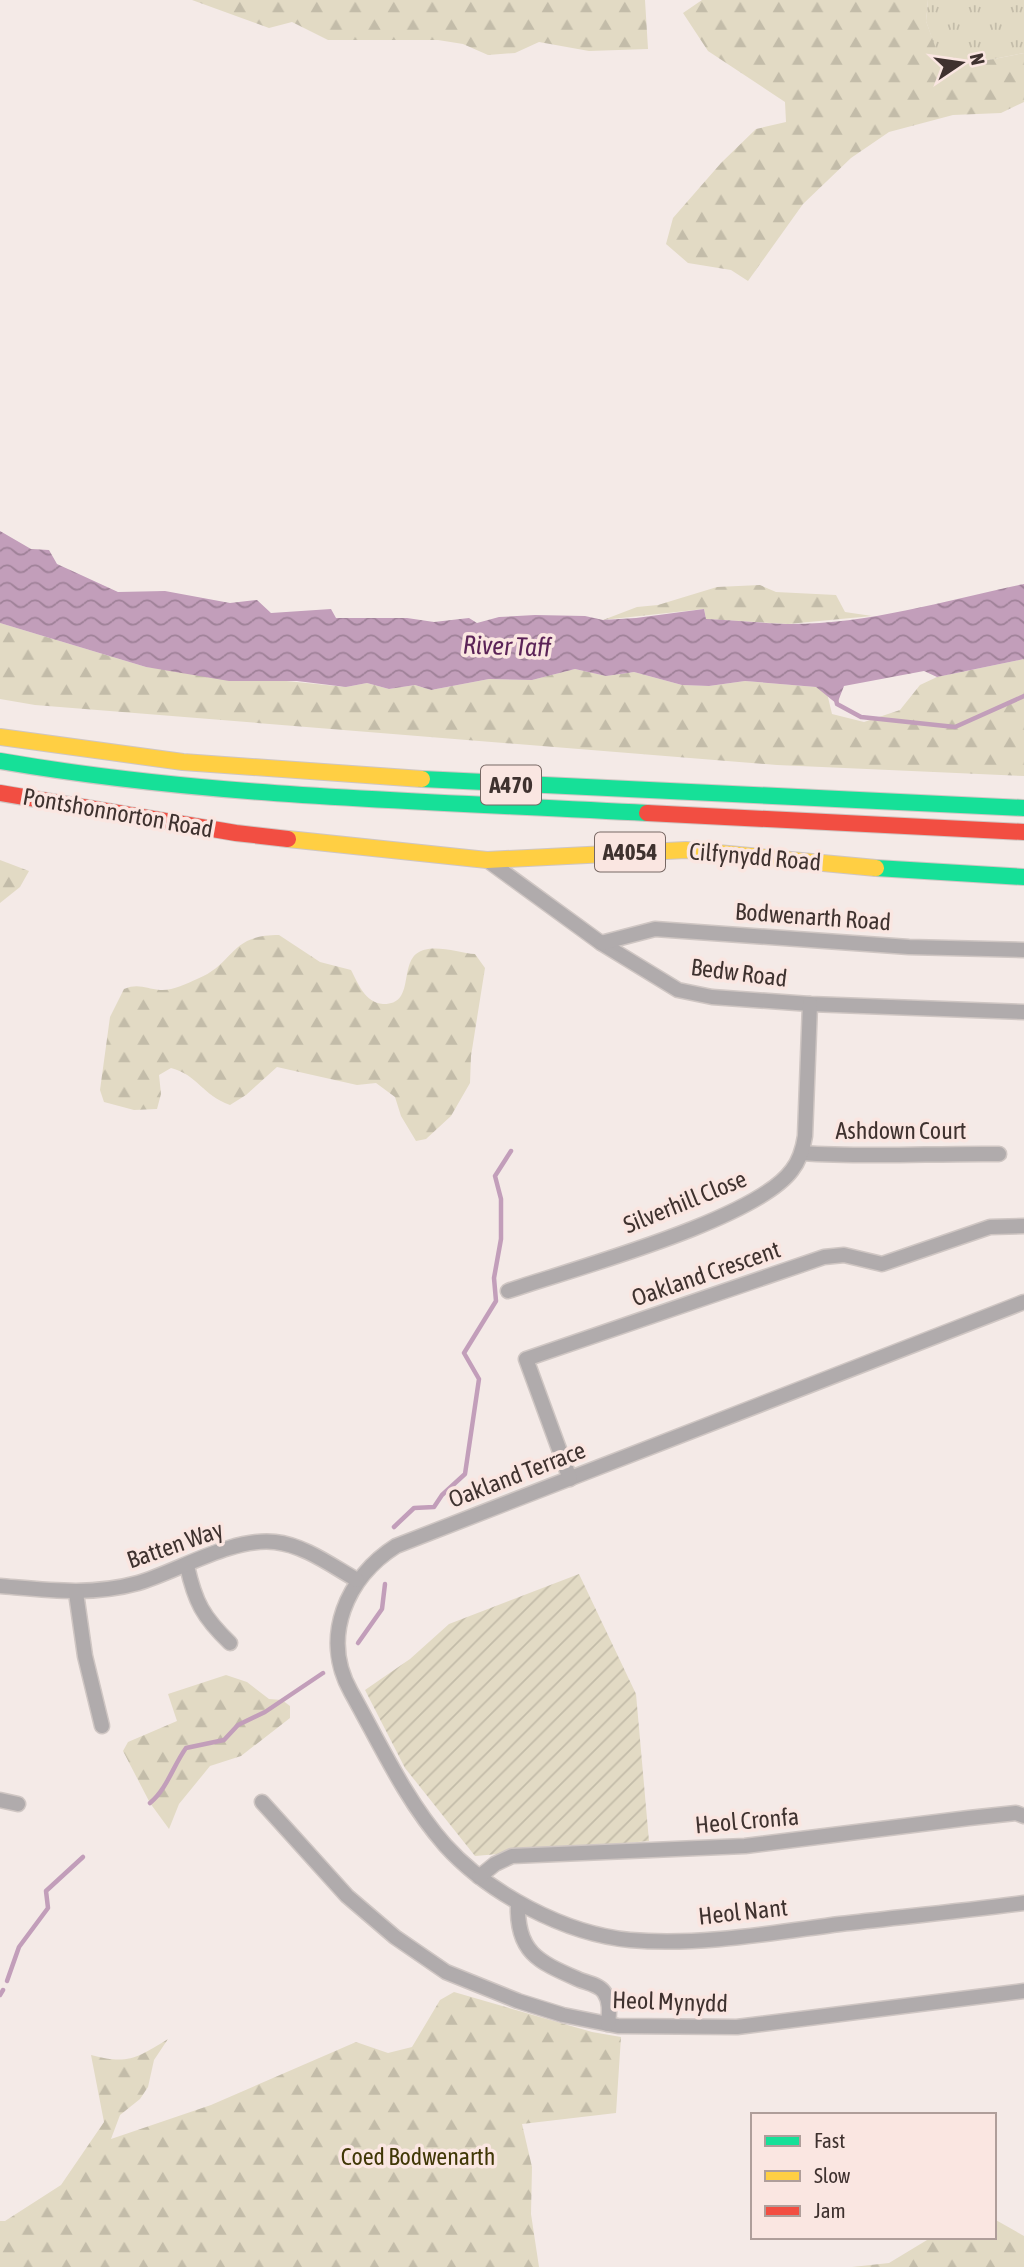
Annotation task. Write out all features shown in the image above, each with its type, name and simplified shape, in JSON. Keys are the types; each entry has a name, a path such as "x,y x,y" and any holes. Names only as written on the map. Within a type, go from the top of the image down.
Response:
{"main road":[{"name":"A470","path":"0,737 170,763 496,785 1024,808"},
{"name":"A470","path":"0,761 57,771 249,792 1024,832"},
{"name":"Pontshonnorton Road","path":"0,793 236,833"},
{"name":"Cilfynydd Road","path":"236,833 487,860 686,850 897,870 1024,877"}],"street":[{"name":"Bedw Road","path":"487,860 601,943 678,990 712,997 810,1004 1024,1012"},
{"name":"Bodwenarth Road","path":"601,943 655,929 909,947 1024,950"},
{"path":"802,1153 810,1004"},
{"name":"Ashdown Court","path":"802,1153 856,1157 944,1153 999,1154"},
{"name":"Silverhill Close","path":"508,1291 703,1224 759,1199 792,1171 802,1153"},
{"name":"Oakland Crescent","path":"570,1479 526,1359 824,1257 844,1255 882,1264 990,1227 1024,1226"},
{"name":"Oakland Terrace","path":"480,1877 444,1844 346,1683 339,1650 343,1612 357,1580 374,1560 396,1546 1024,1302"},
{"name":"Batten Way","path":"0,1586 76,1593 113,1589 234,1548 275,1542 298,1548 357,1580"},
{"path":"187,1566 193,1595 206,1620 230,1643"},
{"path":"76,1593 76,1614 102,1726"},
{"path":"0,1800 18,1804"},
{"name":"Heol Mynydd","path":"262,1802 347,1896 395,1937 446,1972 518,2001 608,2024 668,2029 737,2027 1024,1991"},
{"name":"Heol Cronfa","path":"480,1877 495,1864 512,1856 745,1846 969,1818 1016,1813 1024,1816"},
{"name":"Heol Nant","path":"480,1877 518,1903 587,1930 627,1940 733,1938 1024,1903"},
{"path":"518,1903 519,1930 530,1953 546,1965 599,1987 608,2000 608,2024"}],"green space":[{"path":"192,0 645,0 648,49 589,51 539,42 515,53 488,55 463,44 438,40 328,40 292,22 269,28"},
{"path":"702,0 928,0 926,21 939,57 968,64 1024,53 1024,102 1001,113 953,115 889,132 851,158 803,204 748,281 731,270 688,263 666,244 673,218 721,163 756,129 786,122 785,102 708,51 683,13"},
{"path":"928,0 1024,0 1024,53 968,64 938,56 926,21"},
{"path":"760,585 776,592 836,595 845,612 872,616 788,624 706,619 704,609 603,620 637,607 658,605 717,587"},
{"path":"0,623 146,667 346,687 367,683 389,689 415,685 431,690 489,679 532,680 575,669 606,676 634,672 682,685 709,686 745,681 816,687 827,693 832,714 864,722 900,710 920,685 937,677 1024,659 1024,776 777,765 35,705 0,699"},
{"path":"0,860 29,871 20,887 0,903"},
{"path":"279,935 320,962 351,970 367,996 383,1004 399,999 411,960 416,954 437,948 475,954 485,968 471,1056 470,1083 451,1116 426,1139 416,1141 401,1116 395,1097 376,1083 357,1085 277,1067 246,1095 230,1105 213,1096 188,1075 171,1068 159,1075 161,1094 157,1109 134,1110 104,1102 100,1090 110,1017 124,989 138,986 165,990 179,987 210,973 233,951 250,940"},
{"path":"579,1574 636,1694 649,1841 475,1856 405,1768 365,1690 410,1659 449,1624"},
{"path":"226,1675 247,1682 269,1699 282,1700 290,1706 290,1718 241,1756 210,1766 179,1804 169,1829 150,1803 123,1751 128,1742 177,1721 168,1694"},
{"name":"Coed Bodwenarth","path":"454,1992 592,2032 621,2037 616,2113 522,2124 532,2167 531,2214 539,2267 0,2267 0,2221 5,2221 61,2185 104,2122 91,2055 114,2059 132,2058 168,2039 154,2060 148,2087 140,2099 120,2115 111,2139 211,2105 356,2042 388,2053 412,2047 440,2000"},
{"path":"996,2220 1024,2236 1024,2267 852,2267 889,2263 929,2239 996,2239"}],"water":[{"name":"River Taff","path":"0,531 31,549 49,550 57,564 118,592 165,591 230,603 257,600 271,613 331,609 336,618 407,618 434,622 469,618 477,623 499,617 535,615 585,616 603,620 704,609 706,619 816,623 876,616 1024,584 1024,659 937,677 924,671 844,686 837,704 816,687 745,681 709,686 682,685 634,672 606,676 575,669 532,680 489,679 431,690 415,685 389,689 367,683 346,687 297,681 229,681 146,667 0,623"}],"waterway":[{"path":"836,699 837,704 861,717 955,727 1024,696"},
{"path":"394,1527 414,1508 434,1507 442,1495 465,1474 479,1379 464,1353 496,1301 494,1278 501,1239 501,1199 495,1176 511,1151"},
{"path":"358,1643 382,1609 385,1584"},
{"path":"150,1803 161,1791 186,1748 224,1740 238,1725 265,1712 323,1673"},
{"path":"7,1981 19,1947 48,1908 46,1891 83,1857"},
{"path":"0,1995 3,1990"}],"traffic: fast":[{"path":"0,761 241,791 647,813"},
{"path":"422,779 1024,808"},
{"path":"876,868 1024,877"}],"traffic: slow":[{"path":"0,737 183,762 422,779"},
{"path":"288,839 487,860 686,850 876,868"}],"traffic: jam":[{"path":"0,793 236,833 288,839"},
{"path":"647,813 1024,832"}]}
